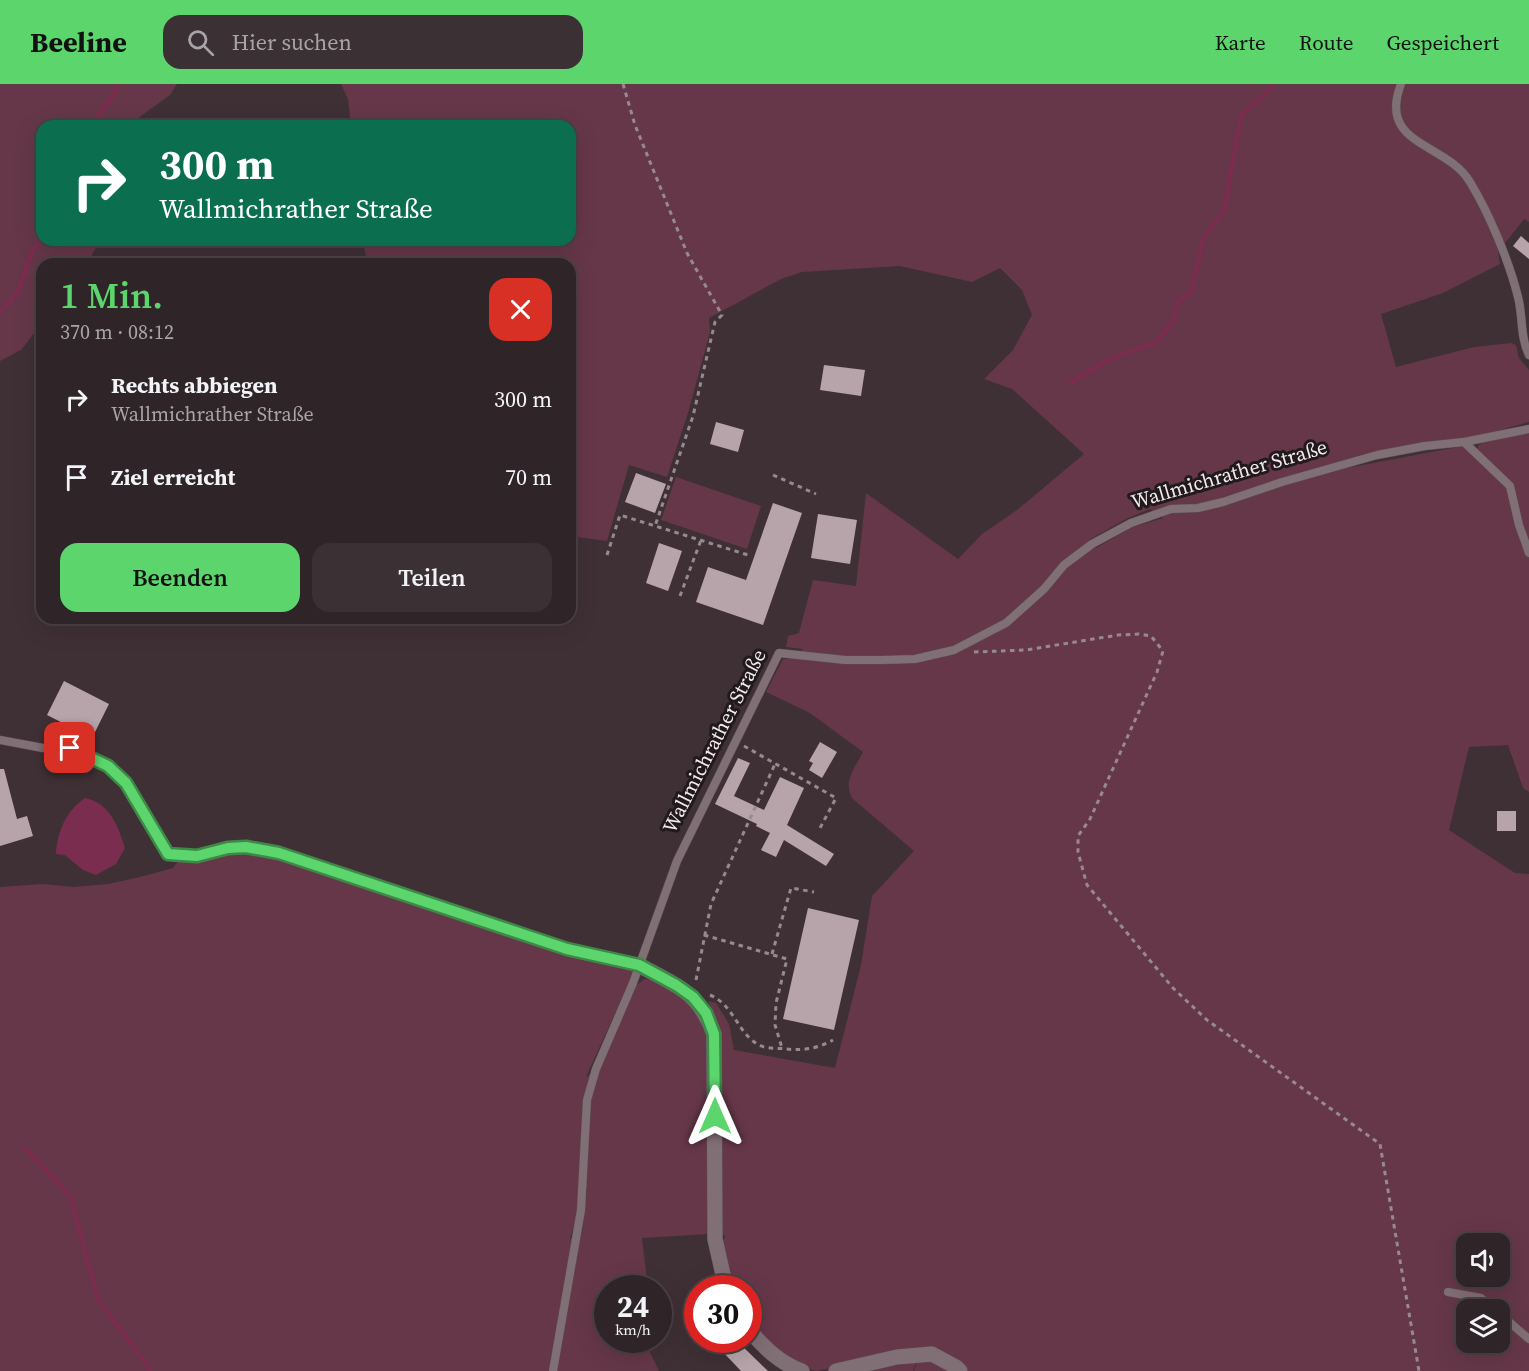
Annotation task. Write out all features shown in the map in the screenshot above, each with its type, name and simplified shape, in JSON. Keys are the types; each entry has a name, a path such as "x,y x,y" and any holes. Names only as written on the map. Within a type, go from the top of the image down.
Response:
{"street":[{"path":"639,965 694,993 706,1013 714,1034 715,1239 723,1275"},
{"path":"762,1344 791,1367 802,1371"},
{"path":"836,1371 897,1357 932,1354 960,1371"}],"lane":[{"path":"1401,84 1396,98 1400,127 1412,138 1452,162 1468,179 1480,201 1514,283 1524,345 1529,355"},
{"name":"Wallmichrather Straße","path":"553,1371 581,1210 587,1100 596,1069 633,983 677,861 779,653 845,660 882,660 915,659 954,650 1006,623 1044,589 1064,565 1092,544 1131,523 1171,509 1198,508 1223,502 1282,482 1377,455 1425,446 1464,442 1529,429"},
{"path":"1464,442 1510,486 1519,525 1529,553"},
{"path":"0,740 43,748 70,748 108,766 126,783 168,854 197,856 228,848 246,847 279,853 556,946 639,965"},
{"path":"1448,1292 1483,1299"},
{"path":"1510,1322 1529,1338"}],"path":[{"path":"623,84 635,125 687,253 722,315 715,322 693,416 655,526"},
{"path":"773,475 816,494"},
{"path":"608,555 620,514 748,555"},
{"path":"680,596 701,540"},
{"path":"954,650 975,653 1026,650 1118,634 1139,634 1151,636 1163,651 1157,672 1090,819 1078,836 1078,852 1088,885 1173,988 1207,1020 1380,1144 1419,1371"},
{"path":"735,741 836,798 819,830"},
{"path":"775,764 714,896 704,934 694,993 721,999 744,1030 760,1046 797,1050 823,1046 833,1040"},
{"path":"772,954 791,888 814,892"},
{"path":"704,934 787,959 776,1003 775,1025 782,1048"}],"shaded area":[{"path":"0,84 177,84 170,95 135,120 36,120 36,246 97,246 90,258 36,258 36,331 21,350 0,361"},
{"path":"341,84 1529,84 1529,222 1524,219 1498,252 1500,264 1443,293 1381,314 1396,367 1474,347 1511,343 1516,345 1519,358 1529,370 1529,422 1477,436 1390,449 1343,461 1347,468 1463,446 1477,454 1478,446 1485,440 1529,430 1529,792 1523,788 1508,745 1469,747 1449,830 1515,873 1529,874 1529,1371 914,1371 918,1361 861,1362 816,1371 794,1363 770,1346 762,1335 762,1275 728,1275 721,1249 725,1236 720,1232 721,1033 708,1001 716,1003 729,1024 734,1050 835,1068 861,965 872,896 914,851 852,798 849,780 863,752 810,713 766,692 783,659 796,658 803,649 786,647 788,636 799,633 813,580 856,586 866,493 958,559 982,534 1017,510 1084,454 1012,389 984,379 1013,350 1032,315 1022,290 1000,268 972,282 900,266 802,272 781,279 709,318 710,332 688,413 667,477 629,465 607,541 576,537 576,258 366,258 364,246 576,246 576,120 350,120 348,99","holes":["1150,509 1163,518 1133,527 1096,548 1089,540 1126,519"]},
{"path":"676,477 761,506 747,549 661,520"},
{"path":"85,798 107,810 116,824 125,848 116,864 96,875 83,870 65,855 56,854 58,838 64,823 78,803"},
{"path":"246,851 266,855 304,865 511,934 633,970 586,1077 599,1069 637,985 644,979 658,983 674,992 699,1014 709,1036 709,1234 642,1238 646,1275 594,1275 594,1353 650,1353 659,1371 0,1371 0,887 43,884 74,887 108,884 173,868 179,860","holes":["579,1189 587,1189 582,1233 570,1239 578,1211"]},
{"path":"917,1362 913,1371 864,1371"}],"building":[{"path":"1521,236 1529,243 1529,259 1513,246"},
{"path":"824,365 865,370 861,396 820,390"},
{"path":"716,422 744,430 738,452 710,444"},
{"path":"636,473 666,484 655,513 625,502"},
{"path":"773,503 802,513 763,625 696,602 708,567 746,580"},
{"path":"818,514 857,520 850,564 811,558"},
{"path":"659,543 682,551 668,591 646,583"},
{"path":"64,681 109,704 92,738 47,715"},
{"path":"820,742 837,752 822,778 809,770 813,763 809,761"},
{"path":"738,758 750,763 734,796 764,810 780,777 804,788 787,825 834,854 826,866 784,840 776,857 761,850 770,833 756,826 757,824 715,804"},
{"path":"0,769 4,769 17,819 27,816 33,836 0,846"},
{"path":"1497,811 1516,811 1516,831 1497,831"},
{"path":"808,908 859,920 834,1030 783,1019"},
{"path":"724,1353 749,1353 768,1371 741,1371"}],"waterway":[{"path":"95,120 113,95 117,84"},
{"path":"1072,382 1105,361 1156,342 1174,320 1177,302 1191,292 1204,237 1224,211 1241,115 1268,91 1272,84"},
{"path":"0,311 18,292 36,246"},
{"path":"25,1148 70,1196 98,1299 150,1371"}],"route":[{"path":"70,748 108,766 126,783 168,854 197,856 228,848 246,847 279,853 567,949 639,965 676,985 693,997 706,1013 714,1034 715,1116"}]}
